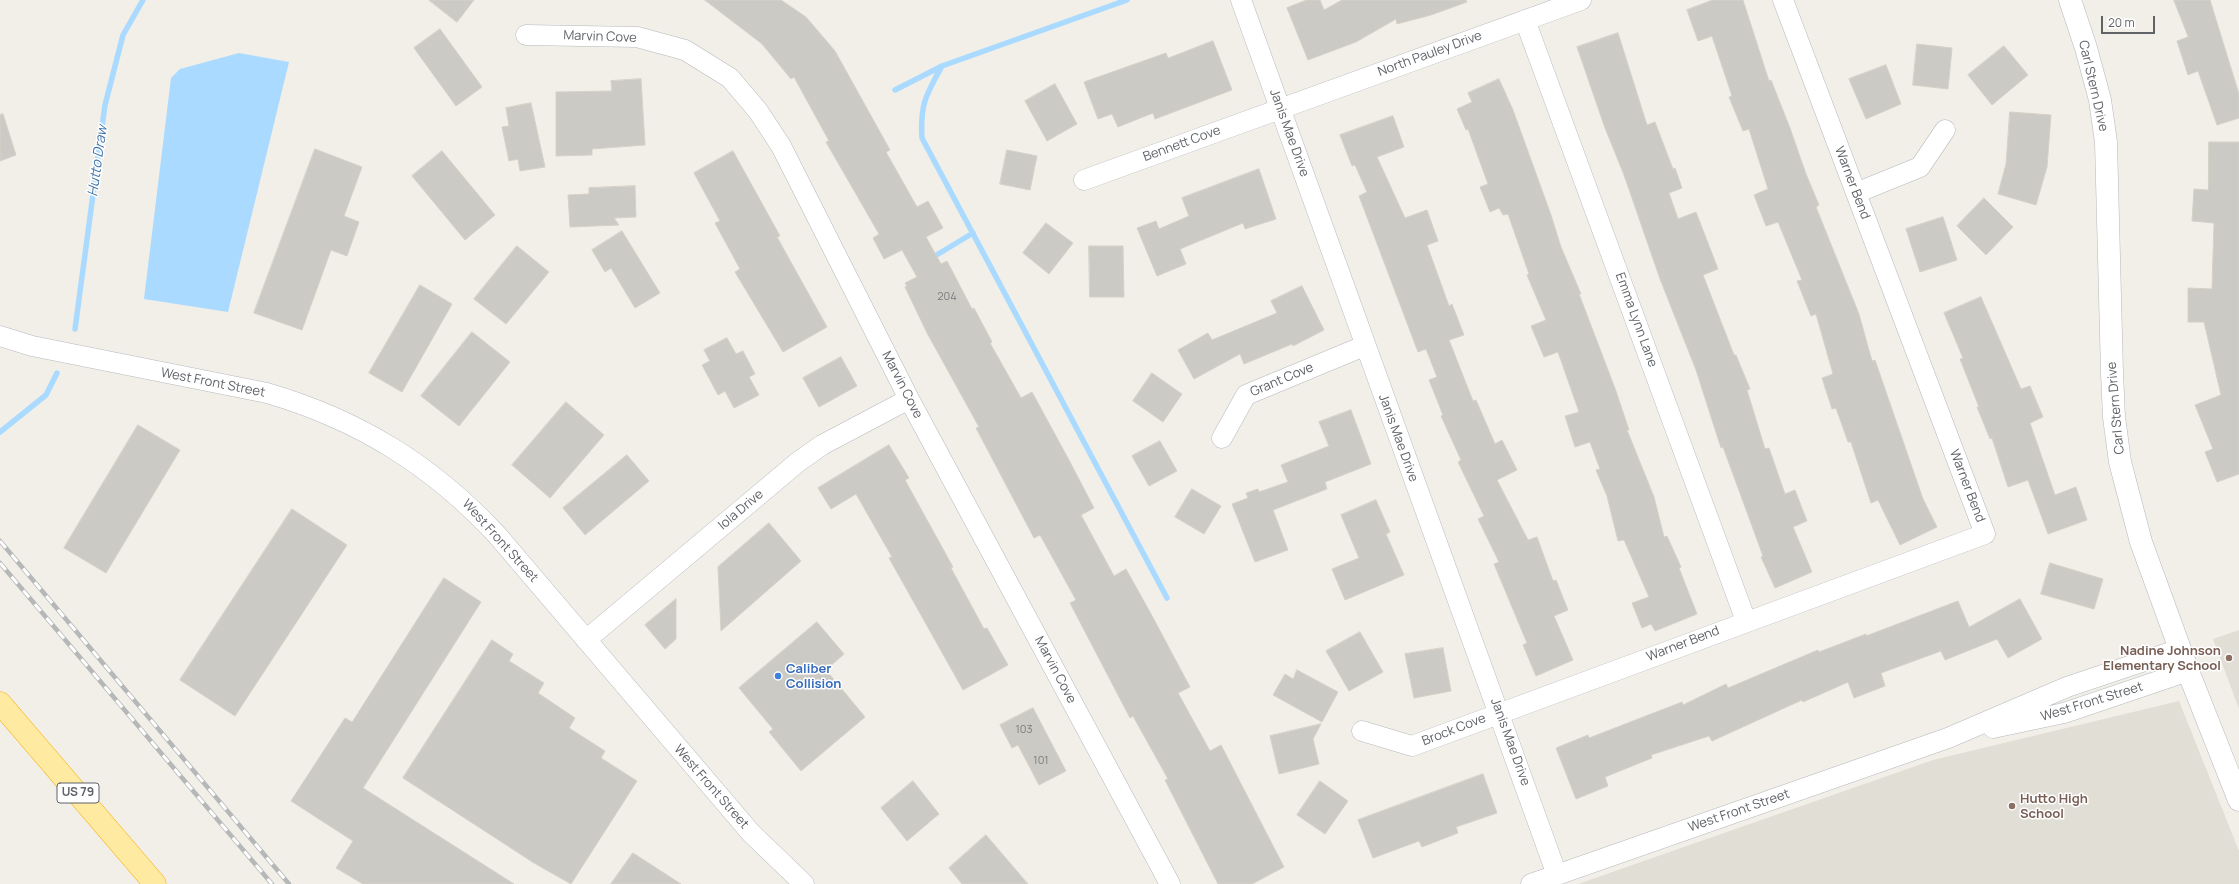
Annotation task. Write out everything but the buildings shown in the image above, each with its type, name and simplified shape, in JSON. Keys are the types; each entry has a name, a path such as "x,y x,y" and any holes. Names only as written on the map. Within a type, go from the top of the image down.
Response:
{"highway":[{"name":"US 79","path":"0,703 155,884"}],"street":[{"name":"Janis Mae Drive","path":"1241,0 1364,346 1500,713 1557,875"},
{"name":"North Pauley Drive","path":"1280,108 1581,0"},
{"name":"Warner Bend","path":"1500,713 1985,534 1784,0"},
{"name":"Carl Stern Drive","path":"2070,0 2086,48 2100,100 2106,142 2114,417 2120,462 2141,542 2188,671 2239,800"},
{"name":"Emma Lynn Lane","path":"1525,20 1746,621"},
{"name":"Marvin Cove","path":"526,35 637,37 685,50 730,78 758,111 781,146 909,399 1170,884"},
{"name":"Bennett Cove","path":"1084,180 1280,108"},
{"path":"1856,193 1920,167 1945,130"},
{"name":"West Front Street","path":"0,336 32,346 267,393 303,403 344,421 391,446 431,474 470,505 498,535 751,833 804,884"},
{"name":"Grant Cove","path":"1222,438 1246,395 1364,346"},
{"name":"Iola Drive","path":"586,640 798,462 822,445 909,399"},
{"name":"West Front Street","path":"1531,884 1948,738 2067,687 2180,649"},
{"name":"West Front Street","path":"1948,738 2064,713 2188,671"},
{"name":"Brock Cove","path":"1362,731 1412,746 1500,713"}],"shaded area":[{"name":"Nadine Johnson Elementary School","path":"2239,630 2239,709 2213,639"},
{"name":"Hutto High School","path":"2179,701 2239,851 2239,884 1578,884 1933,760"}],"water":[{"path":"239,53 289,62 228,312 144,299 171,78 180,69"}],"waterway":[{"name":"Hutto Draw","path":"75,329 105,105 123,35 143,0"},
{"path":"895,90 942,66 1127,0"},
{"path":"942,66 925,100 922,116 922,138 1167,598"},
{"path":"930,259 973,233"},
{"name":"Hutto Draw","path":"0,432 46,395 57,373"}],"railway":[{"path":"0,541 289,884"},
{"path":"0,563 272,884"}],"place":[{"name":"Nadine Johnson Elementary School","path":"2229,658"},
{"name":"Caliber Collision","path":"778,676"},
{"name":"Hutto High School","path":"2012,806"}]}
